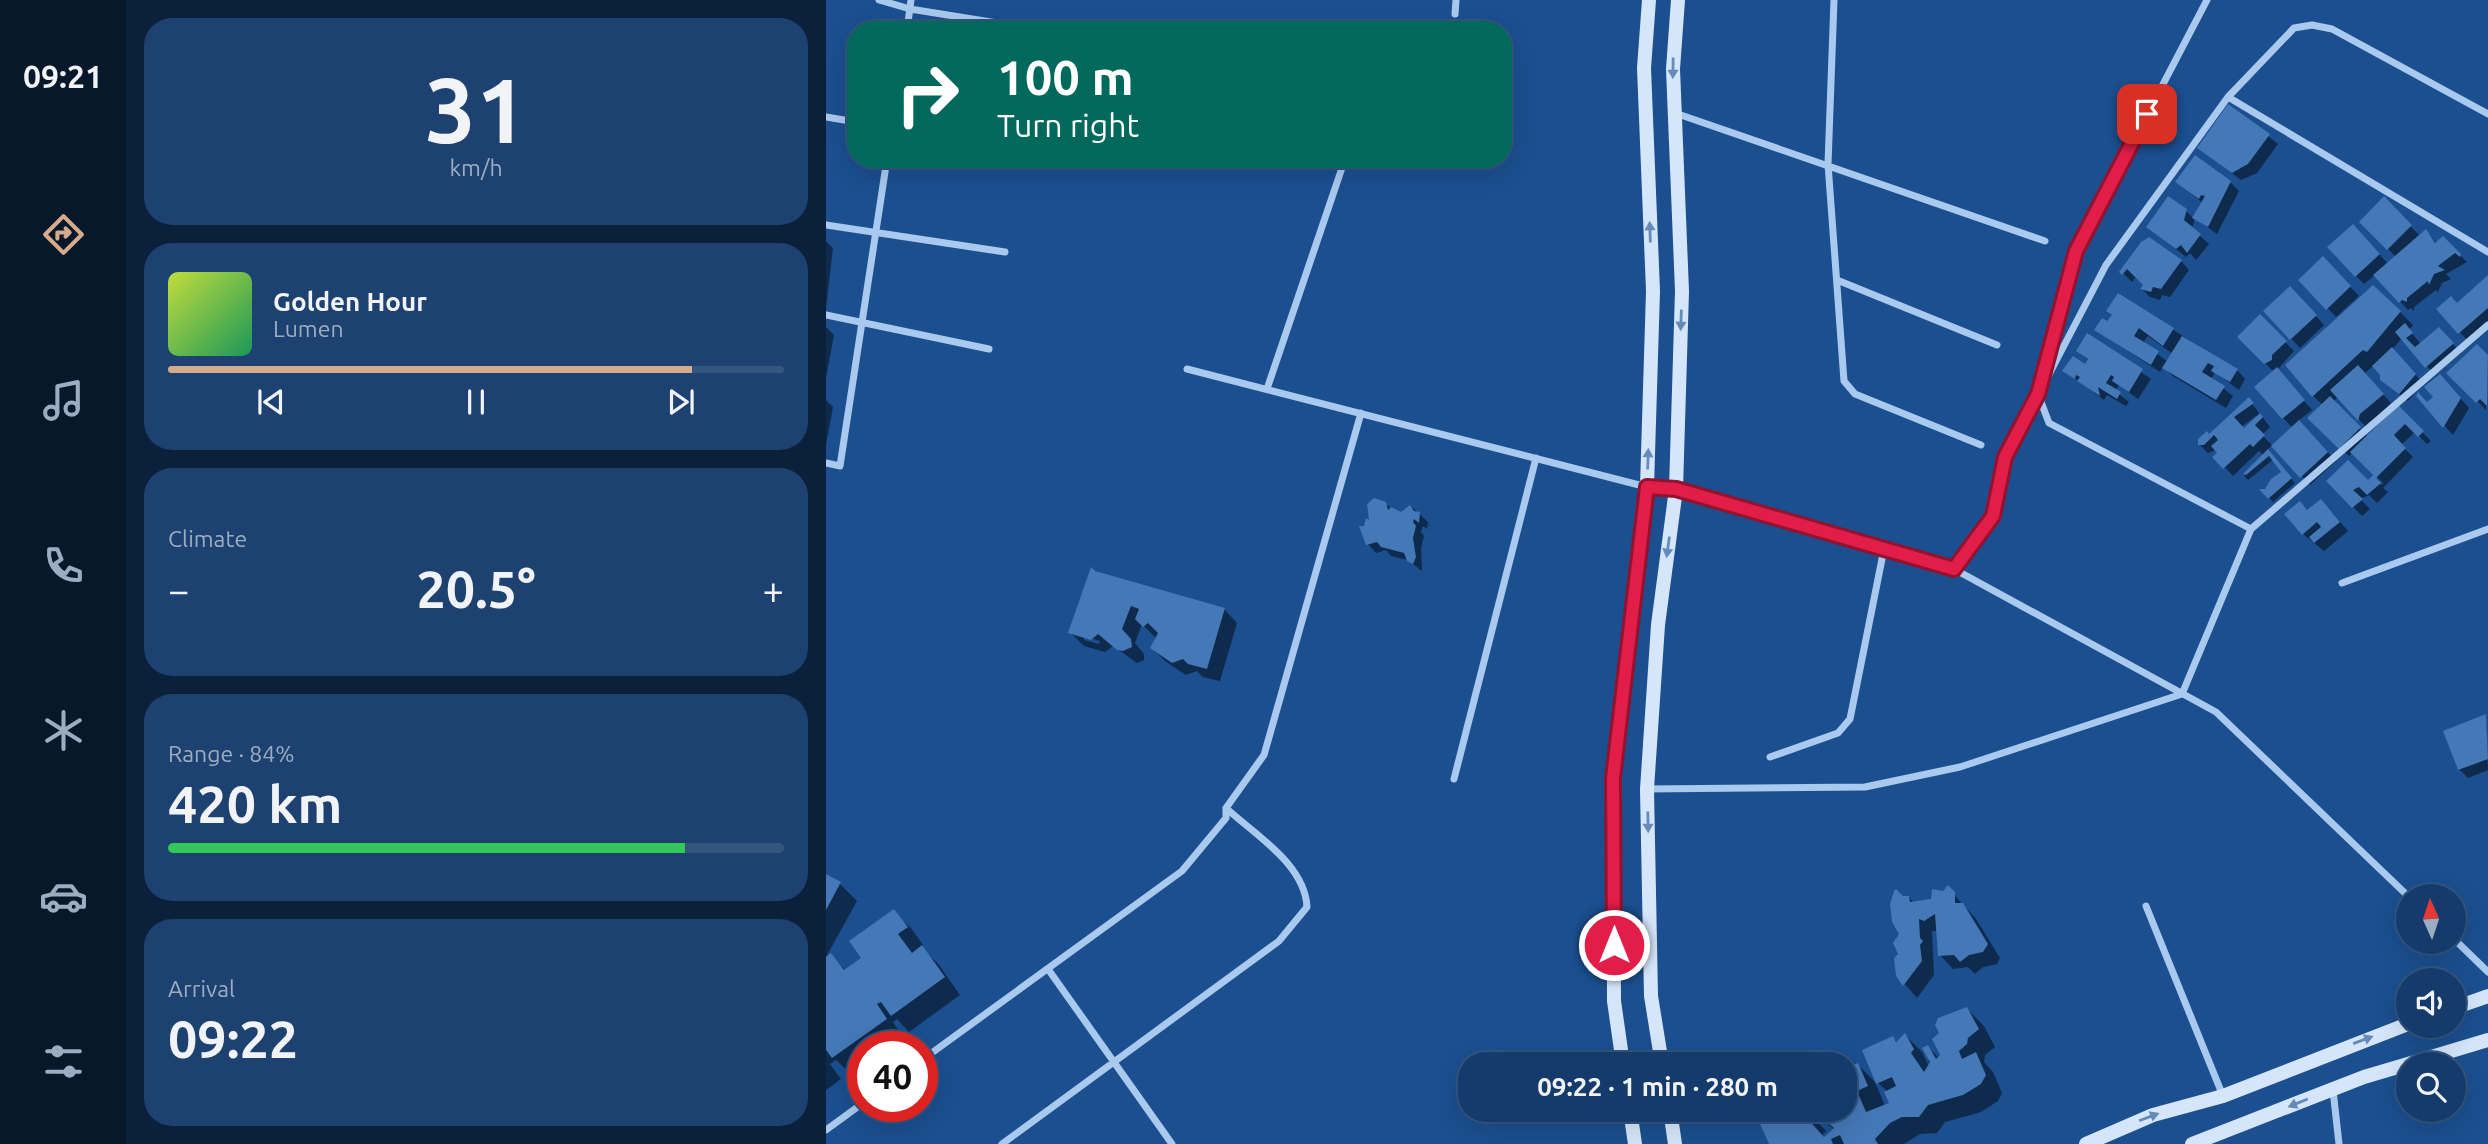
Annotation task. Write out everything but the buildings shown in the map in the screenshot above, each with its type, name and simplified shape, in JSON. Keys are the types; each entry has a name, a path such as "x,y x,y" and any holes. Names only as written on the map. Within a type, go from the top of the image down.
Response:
{"street":[{"path":"880,0 996,21"},
{"path":"1455,14 1456,0"},
{"path":"1621,1052 1614,1001 1613,778 1647,487 1653,291 1644,68 1649,0"},
{"path":"1660,1052 1651,996 1647,789 1658,625 1676,489 1682,291 1673,69 1678,0"},
{"path":"1834,0 1828,164 1847,387 1855,394 1981,446"},
{"path":"2207,0 2076,251 2038,394 2049,423 2251,529"},
{"path":"1954,569 1993,516 2005,457 2106,265 2228,97 2279,40 2294,28 2312,25 2332,29 2488,114"},
{"path":"2228,97 2488,252"},
{"path":"1675,113 2045,241"},
{"path":"826,117 847,120"},
{"path":"826,463 840,466 886,168"},
{"path":"1267,389 1342,168"},
{"path":"826,225 1005,252"},
{"path":"1837,280 1997,345"},
{"path":"826,315 862,320 989,348"},
{"path":"1647,789 1865,787 1960,767 2182,694 2251,529 2488,325"},
{"path":"1187,369 1647,487 1676,489 1954,569 2216,712 2396,884"},
{"path":"938,1048 1182,871 1226,818 1226,808 1265,755 1361,413"},
{"path":"1454,779 1535,458"},
{"path":"2342,583 2487,531"},
{"path":"1770,757 1838,733 1850,719 1884,549"},
{"path":"1002,1144 1279,941 1307,907 1306,890 1293,868 1226,808"},
{"path":"2146,906 2222,1096"},
{"path":"2466,951 2488,972"},
{"path":"1048,969 1172,1144"},
{"path":"2466,1004 2488,996"},
{"path":"2087,1144 2153,1115 2222,1096 2396,1029"},
{"path":"2448,1052 2488,1040"},
{"path":"2192,1144 2333,1089 2396,1068"},
{"path":"2333,1089 2339,1144"},
{"path":"826,1130 847,1115"},
{"path":"1632,1122 1635,1144"},
{"path":"1672,1122 1675,1144"}],"route":[{"path":"1614,945 1613,778 1629,622 1647,487 1676,489 1954,569 1993,516 2005,457 2038,394 2076,251 2147,114"}]}
